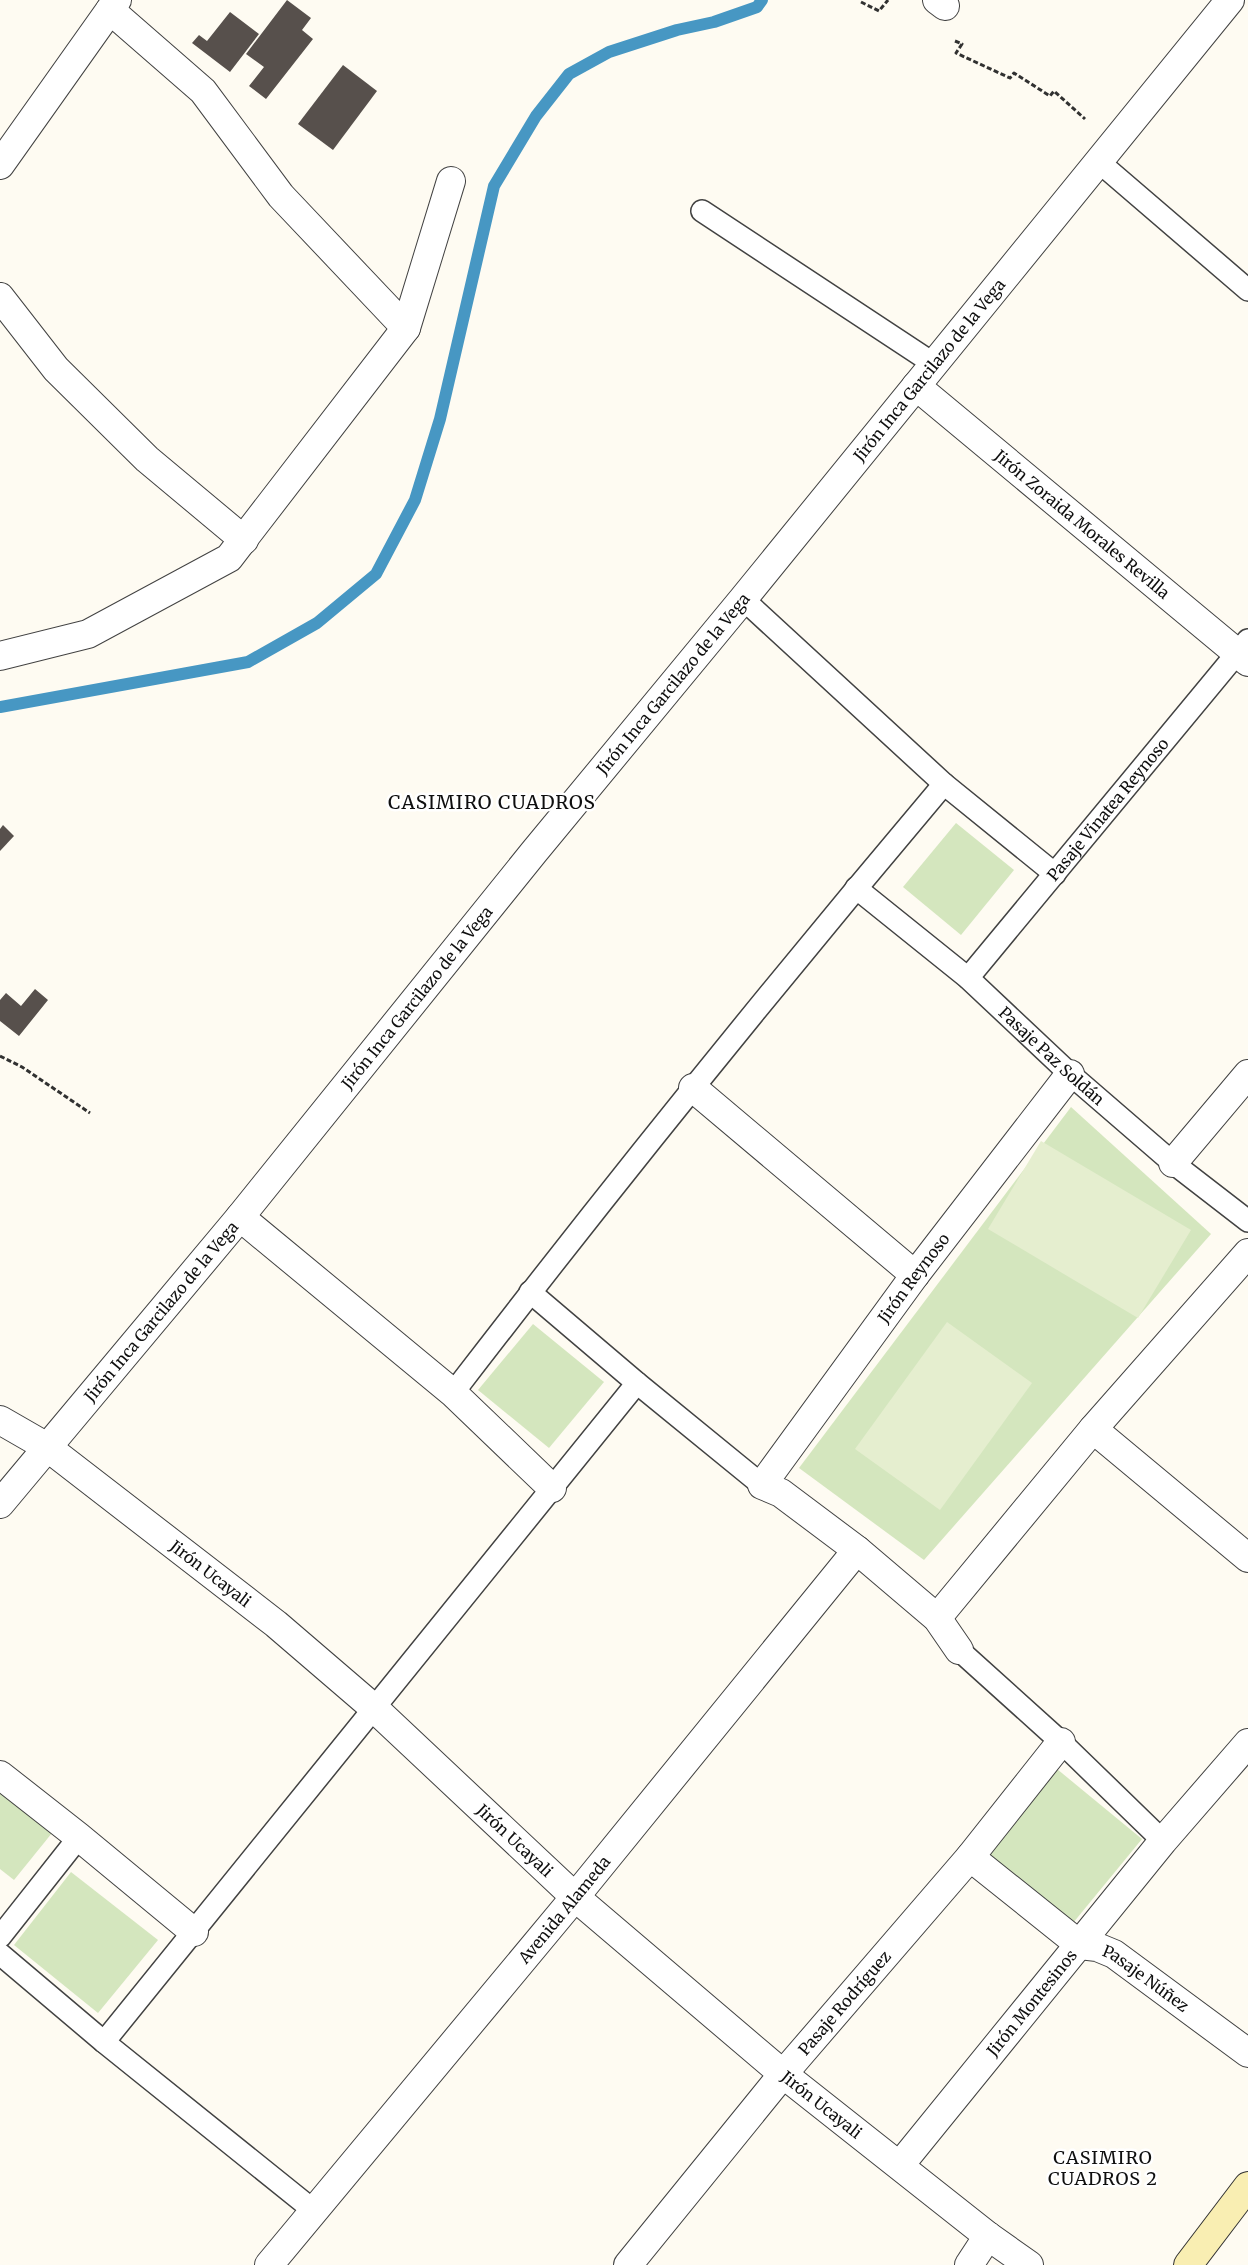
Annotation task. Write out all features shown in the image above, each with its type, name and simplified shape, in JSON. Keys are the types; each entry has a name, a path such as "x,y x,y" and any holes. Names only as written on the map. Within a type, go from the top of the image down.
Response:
{"street":[{"name":"Jirón Inca Garcilazo de la Vega","path":"0,1504 240,1217 534,852 743,599 1230,0"},
{"path":"0,165 113,5 203,91 281,196 406,328"},
{"path":"0,656 88,634 229,558 406,328 451,181"},
{"path":"0,297 56,369 147,459 244,540"},
{"name":"Jirón Zoraida Morales Revilla","path":"916,386 1244,652"},
{"name":"Jirón Reynoso","path":"762,1485 915,1276 1070,1074"},
{"path":"1173,1164 1248,1074"},
{"path":"693,1088 915,1276"},
{"path":"240,1217 452,1393 552,1488"},
{"path":"937,1618 1094,1429 1248,1253"},
{"name":"Jirón Ucayali","path":"0,1420 47,1447 276,1624 375,1709 575,1897 783,2074 988,2236 1029,2265"},
{"path":"1094,1429 1248,1558"},
{"path":"762,1485 781,1493 857,1550 937,1618 959,1650"},
{"name":"Avenida Alameda","path":"269,2265 575,1897 857,1550"},
{"name":"Pasaje Rodríguez","path":"628,2265 783,2074 970,1857 1061,1742"},
{"name":"Jirón Montesinos","path":"900,2165 1163,1841 1248,1743"},
{"path":"0,1775 79,1837 194,1932"},
{"name":"Pasaje Núñez","path":"970,1857 1080,1945 1114,1954 1248,2053"},
{"path":"1188,2265 1248,2186"},
{"path":"968,2265 988,2236"}],"lane":[{"path":"1099,162 1248,290"},
{"path":"702,211 934,364"},
{"path":"743,599 944,784 1055,874"},
{"name":"Pasaje Vinatea Reynoso","path":"968,978 1244,652"},
{"path":"452,1393 693,1088 856,888 944,784"},
{"name":"Pasaje Paz Soldán","path":"856,888 968,978 1070,1074 1173,1164 1248,1221"},
{"path":"530,1292 636,1383 762,1485"},
{"path":"104,2042 375,1709 636,1383"},
{"path":"959,1650 1061,1742 1163,1841"},
{"path":"0,1937 79,1837"},
{"path":"0,1954 104,2042 313,2210"}],"path":[{"path":"861,2 878,11 888,0"},
{"path":"947,37 962,44 956,53 1010,78 1014,73 1050,96 1054,91 1086,117 1085,123"},
{"path":"0,1056 22,1067 90,1113"}],"green space":[{"path":"956,823 1014,870 961,935 903,887"},
{"path":"1071,1107 1211,1234 924,1560 799,1468"},
{"path":"1041,1141 1191,1230 1138,1318 988,1229"},
{"path":"947,1322 1032,1383 940,1510 855,1449"},
{"path":"533,1324 604,1382 549,1448 478,1390"},
{"path":"1057,1769 1142,1839 1073,1923 988,1853"},
{"path":"0,1793 52,1833 14,1880 0,1869"},
{"path":"71,1872 158,1940 98,2013 14,1945"}],"building":[{"path":"287,0 311,18 302,30 313,39 266,99 249,86 264,67 246,54"},
{"path":"230,12 259,34 230,72 192,43 199,35 207,41"},
{"path":"343,65 377,91 333,150 298,124"},
{"path":"3,825 14,836 0,851 0,829"},
{"path":"35,989 48,1000 19,1036 0,1021 0,1000 6,993 21,1006"}],"waterway":[{"path":"0,707 248,662 317,623 376,574 415,500 440,419 494,186 536,116 569,74 609,52 677,30 714,22 757,7 762,0"}],"district":[{"name":"CASIMIRO CUADROS","path":"492,802"},
{"name":"CASIMIRO CUADROS 2","path":"1103,2167"}]}
